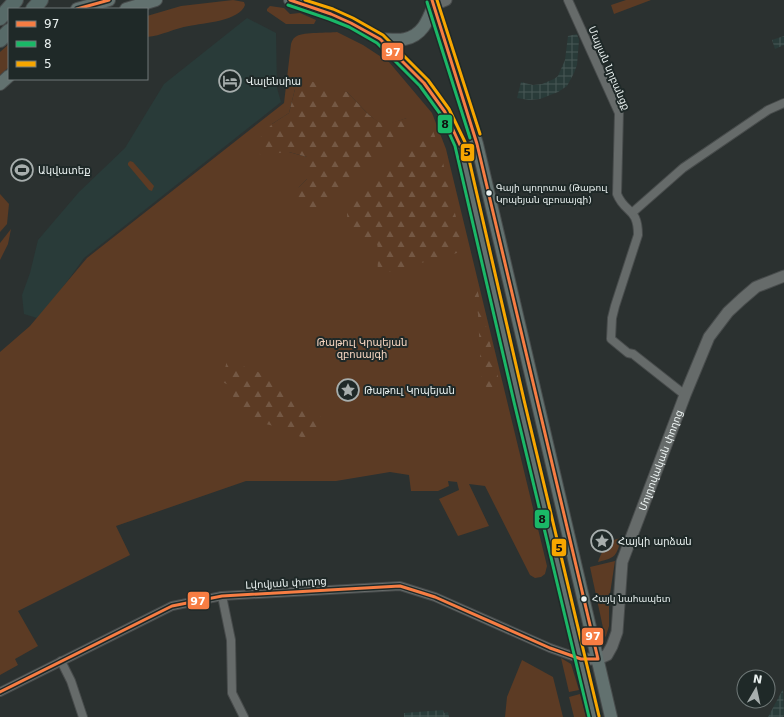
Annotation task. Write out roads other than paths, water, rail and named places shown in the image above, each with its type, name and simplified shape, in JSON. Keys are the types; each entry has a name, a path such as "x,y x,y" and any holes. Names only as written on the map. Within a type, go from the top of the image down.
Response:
{"highway":[{"path":"9,8 16,0"},
{"path":"34,8 40,0"},
{"path":"0,18 8,9"},
{"path":"0,40 8,32"}],"main road":[{"path":"81,8 109,0"},
{"path":"129,8 156,0"},
{"path":"290,0 351,23 380,39 424,83 445,112 460,144 474,197 519,401 594,717"},
{"path":"380,39 405,40 421,30 426,24 433,2"},
{"path":"433,2 477,144 611,717"},
{"path":"0,84 8,77"}],"street":[{"path":"433,2 446,0"},
{"name":"Մալյան նրբանցք","path":"568,0 619,113 617,194 620,201 633,212"},
{"path":"685,395 633,354 628,353 611,339 612,318 615,306 638,235 638,226 633,212 683,168 768,110 784,103"},
{"name":"Մոլդովական փողոց","path":"598,659 607,655 617,632 622,562 685,395 709,337 728,312 756,287 784,276"},
{"name":"Լվովյան փողոց","path":"0,692 172,606 222,596 400,586 435,597 550,648 581,659"},
{"path":"222,596 231,640 232,693 244,717"},
{"path":"581,659 598,659"},
{"path":"61,662 71,681 83,717"}],"place":[{"name":"Վալենսիա","path":"230,81"},
{"name":"Ակվատեք","path":"22,170"},
{"name":"Գայի պողոտա (Թաթուլ Կրպեյան զբոսայգի)","path":"489,193"},
{"name":"Թաթուլ Կրպեյան","path":"348,390"},
{"name":"Հայկի արձան","path":"602,541"},
{"name":"Հայկ նահապետ","path":"584,599"}],"park label":[{"name":"Թաթուլ Կրպեյան զբոսայգի","path":"362,348"}]}
